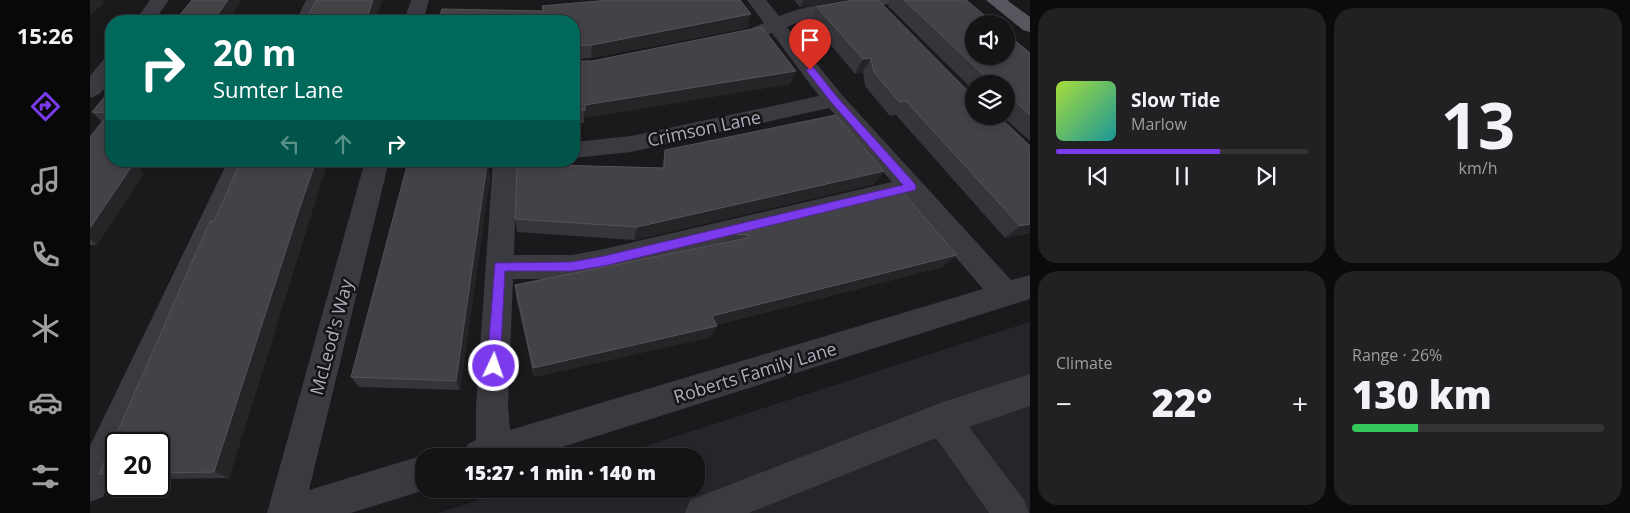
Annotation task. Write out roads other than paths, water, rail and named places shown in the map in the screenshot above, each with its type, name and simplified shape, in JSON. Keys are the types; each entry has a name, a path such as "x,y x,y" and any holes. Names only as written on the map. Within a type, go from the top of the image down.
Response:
{"main road":[{"path":"995,0 1030,26"},
{"path":"1018,0 1030,8"}],"street":[{"path":"149,15 160,0"},
{"path":"308,15 315,0"},
{"path":"416,15 420,0"},
{"path":"756,0 834,100 911,187 1018,291"},
{"path":"742,37 796,16 879,6"},
{"path":"90,91 105,72"},
{"name":"Crimson Lane","path":"580,149 631,144 834,100"},
{"path":"90,484 237,167"},
{"name":"McLeod's Way","path":"285,513 375,167"},
{"path":"488,448 492,406 505,167"},
{"path":"499,267 572,266 604,261 911,187"},
{"name":"Roberts Family Lane","path":"507,448 1018,291"},
{"path":"702,513 943,418 1030,390"},
{"path":"943,418 1011,513"},
{"path":"292,513 415,476"}]}
